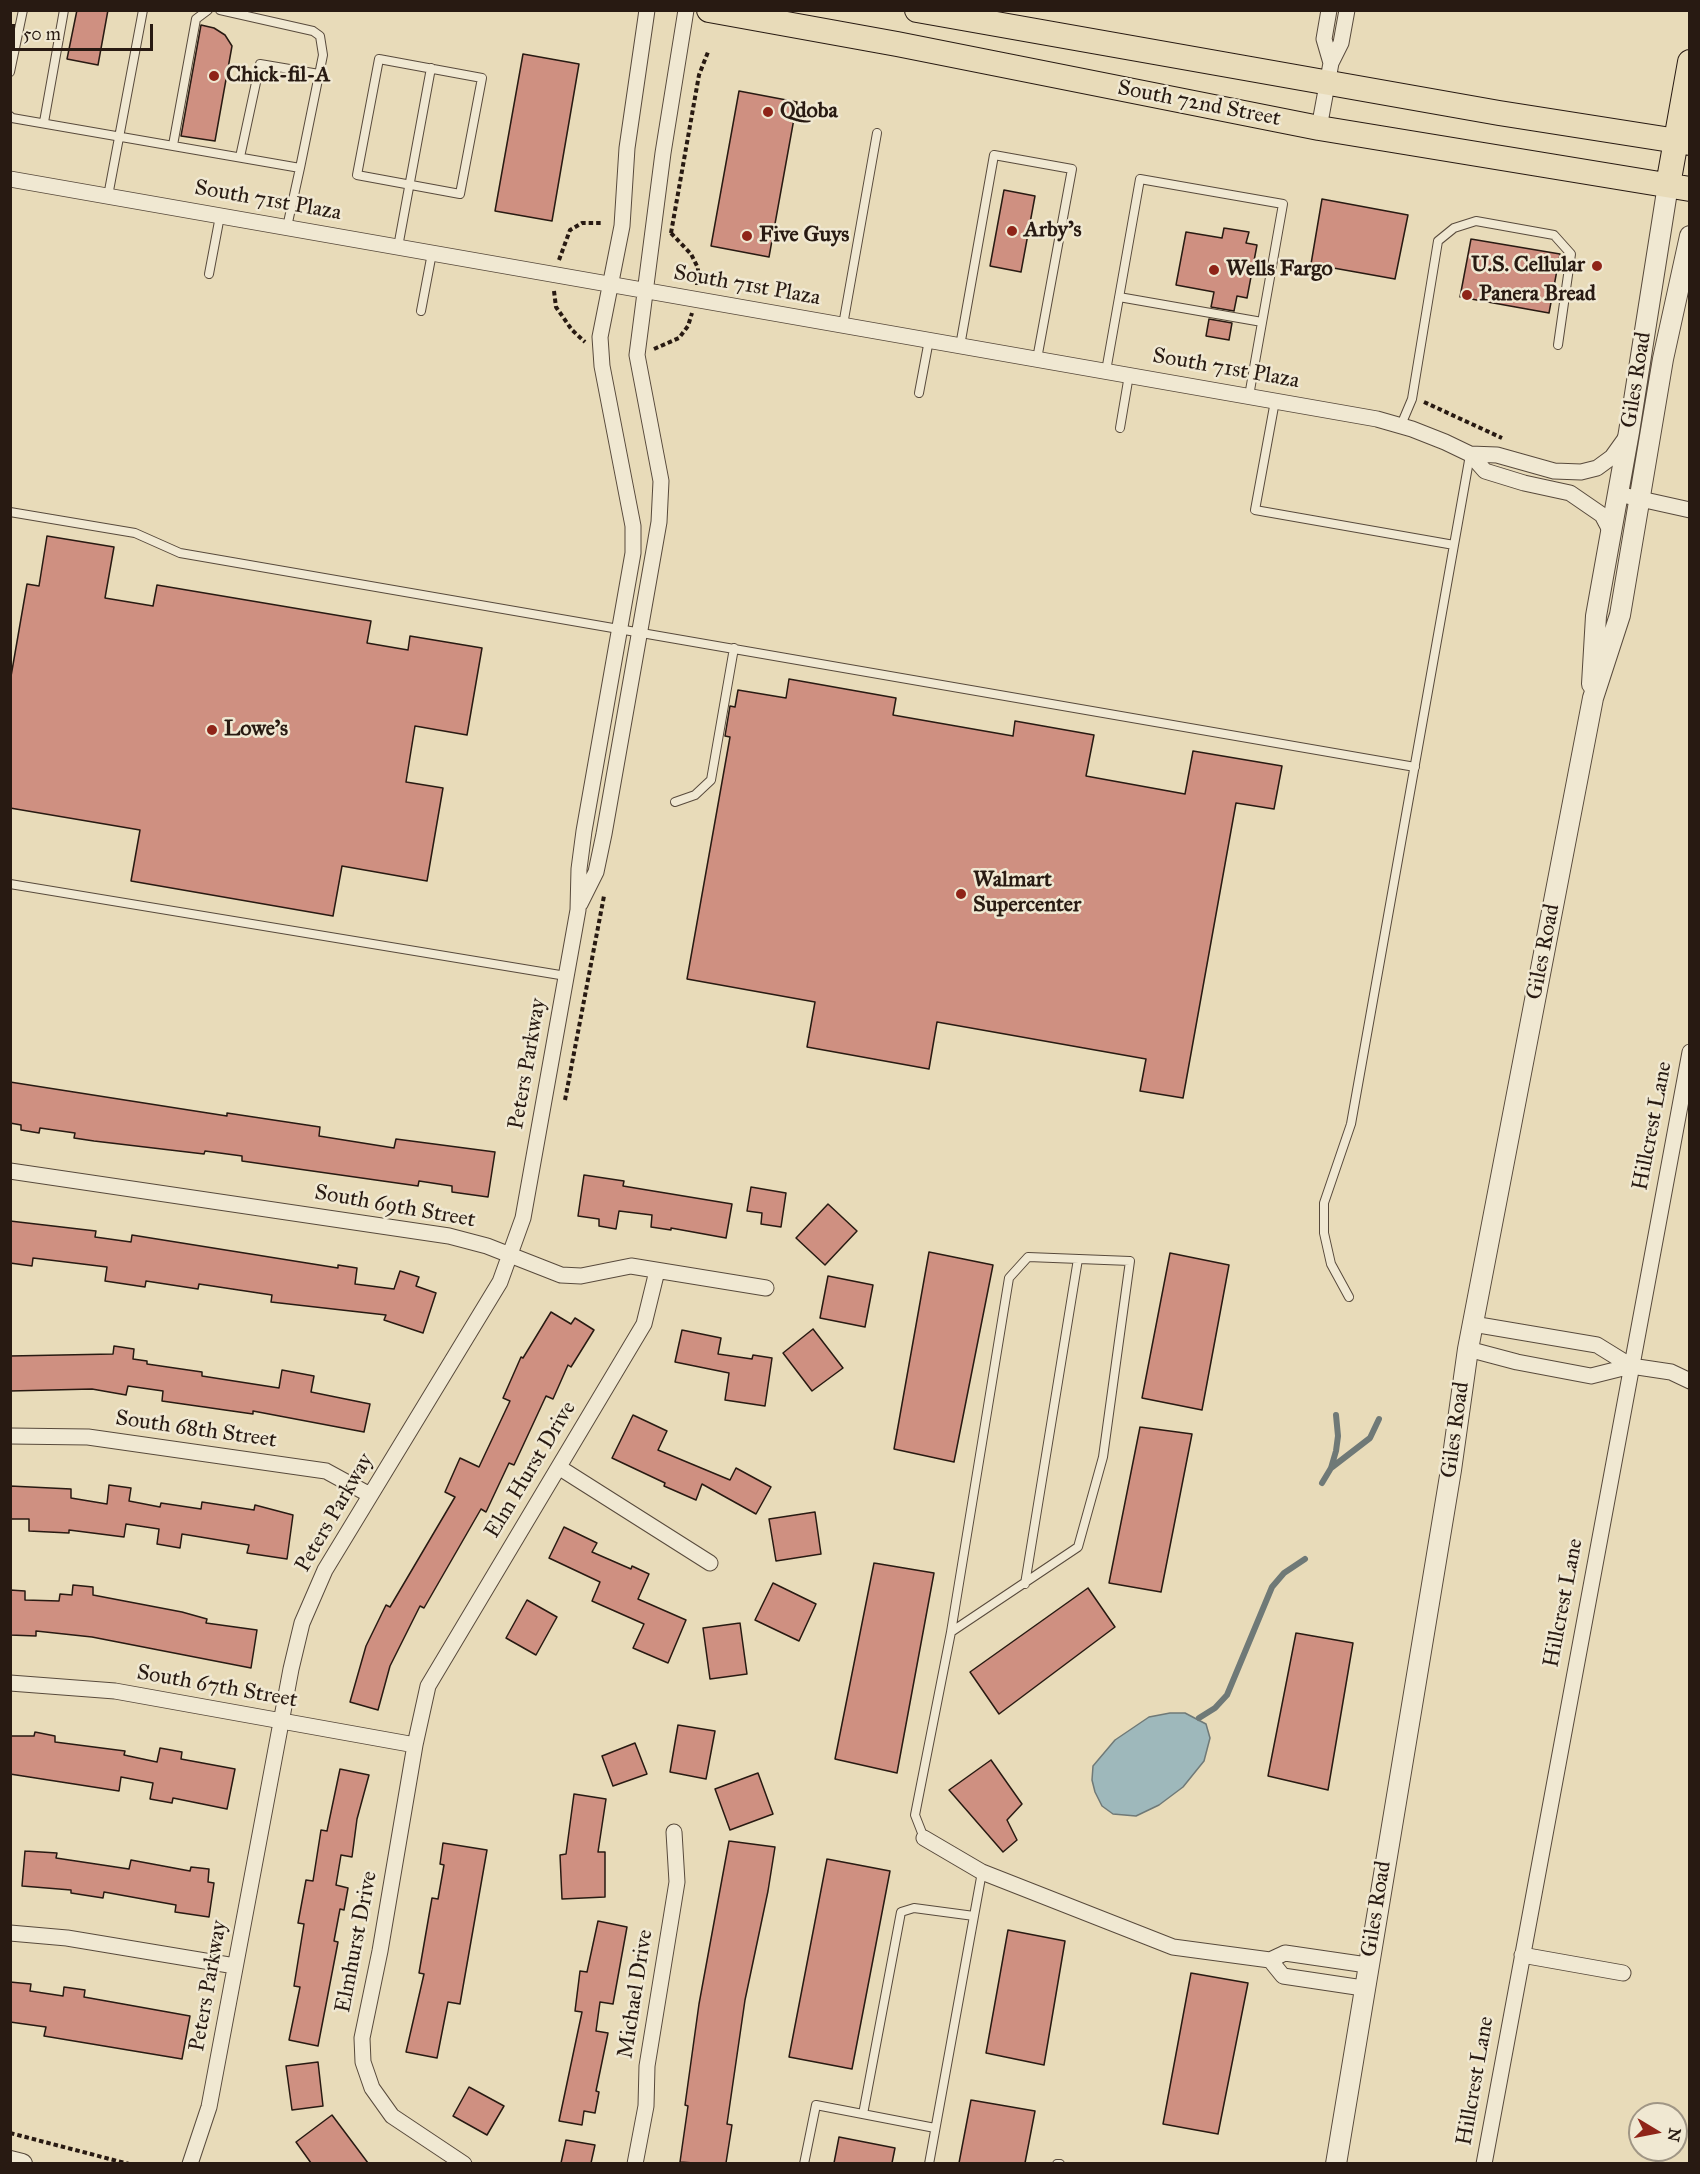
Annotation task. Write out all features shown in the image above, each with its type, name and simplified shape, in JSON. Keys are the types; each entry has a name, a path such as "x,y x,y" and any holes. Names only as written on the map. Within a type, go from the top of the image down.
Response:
{"main road":[{"name":"South 72nd Street","path":"709,10 897,44 1319,128 1679,187"},
{"name":"South 72nd Street","path":"917,10 1329,73 1499,113 1683,141"},
{"name":"Giles Road","path":"1679,187 1689,62"}],"street":[{"path":"578,910 579,869 584,831 633,553 633,526 602,366 600,337 622,226 627,148 647,10"},
{"path":"578,910 596,872 659,522 661,481 637,355 663,153 686,10"},
{"path":"1329,10 1324,39 1329,73"},
{"path":"1319,128 1329,73 1341,43 1347,10"},
{"name":"South 71st Plaza","path":"10,179 1249,396 1401,425 1470,454 1497,455 1554,471 1581,472 1597,468 1612,457 1629,432"},
{"name":"Giles Road","path":"1593,699 1591,666 1596,616 1629,432 1679,187"},
{"name":"Giles Road","path":"1336,2163 1367,1965 1451,1470 1468,1349 1593,699 1620,615 1663,359 1689,236"},
{"name":"South 71st Plaza","path":"1470,454 1485,471 1524,483 1570,493 1602,515 1611,532"},
{"path":"1618,494 1689,510"},
{"name":"Peters Parkway","path":"190,2163 209,2107 281,1721 302,1623 325,1570 500,1282 511,1257 524,1218 578,910"},
{"name":"Hillcrest Lane","path":"1484,2163 1689,1052"},
{"name":"South 69th Street","path":"10,1171 449,1236 467,1240 549,1272 572,1276 631,1266 766,1288"},
{"name":"Elm Hurst Drive","path":"428,1686 644,1324 657,1271"},
{"path":"1473,1324 1598,1346 1631,1366"},
{"path":"1468,1349 1517,1362 1591,1376 1631,1366 1671,1372 1689,1381"},
{"name":"South 68th Street","path":"10,1436 88,1437 326,1471 370,1495"},
{"path":"560,1468 710,1563"},
{"name":"South 67th Street","path":"10,1683 115,1691 415,1745"},
{"name":"Elmhurst Drive","path":"428,1686 415,1745 381,1951 362,2038 363,2062 372,2088 392,2116 464,2163"},
{"name":"Michael Drive","path":"635,2163 646,2106 647,2066 677,1882 674,1832"},
{"path":"924,1838 982,1872 1173,1947 1270,1960 1285,1953 1367,1965"},
{"path":"10,1933 67,1938 235,1966"},
{"path":"1522,1955 1623,1973"},
{"path":"1270,1960 1283,1976 1364,1988"},
{"path":"10,2161 22,2163"}],"lane":[{"path":"10,72 23,10"},
{"path":"44,122 64,10"},
{"path":"108,196 143,10"},
{"path":"173,144 196,19 201,12 208,10"},
{"path":"220,10 313,31 320,36 323,46 319,74 287,227"},
{"path":"379,59 482,78 460,194 410,185 357,175 379,59"},
{"path":"240,157 260,64 319,74"},
{"path":"398,247 431,68"},
{"path":"11,119 44,122 300,168"},
{"path":"843,325 877,133"},
{"path":"960,346 994,155 1072,169 1037,359"},
{"path":"1106,371 1140,178 1283,204 1249,396"},
{"path":"209,274 220,216"},
{"path":"1401,425 1412,399 1438,241 1454,228 1476,221 1554,236 1571,254 1558,345"},
{"path":"421,311 432,253"},
{"path":"1119,297 1262,322"},
{"path":"920,393 929,340"},
{"path":"1120,428 1129,375"},
{"path":"1275,401 1255,510 1454,545"},
{"path":"1349,1297 1331,1264 1324,1233 1324,1203 1351,1124 1470,454"},
{"path":"10,512 135,533 180,554 620,628 1415,767"},
{"path":"675,801 695,795 711,780 734,648"},
{"path":"10,884 566,976"},
{"path":"924,1838 915,1815 951,1632 1009,1278 1028,1257 1130,1261 1103,1457 1078,1547 951,1632"},
{"path":"1025,1584 1078,1259"},
{"path":"928,2163 982,1872"},
{"path":"863,2114 901,1912 914,1908 974,1916"},
{"path":"804,2163 816,2105 935,2128"}],"path":[{"path":"662,232 671,233 699,75 708,52"},
{"path":"1424,402 1513,442"},
{"path":"10,2133 129,2163"}],"water":[{"path":"1185,1713 1206,1724 1210,1738 1204,1761 1183,1787 1159,1805 1136,1816 1113,1814 1102,1806 1095,1792 1092,1780 1093,1766 1115,1740 1149,1717"}],"building":[{"path":"77,10 108,10 98,65 67,59"},
{"path":"201,25 214,28 225,35 232,46 215,141 181,136"},
{"path":"523,54 579,64 552,221 495,211"},
{"path":"739,91 797,102 769,257 711,246"},
{"name":"Arby's","path":"1004,190 1035,196 1021,272 990,266"},
{"path":"1322,199 1408,215 1395,279 1311,264"},
{"path":"1224,228 1249,232 1246,243 1257,245 1247,298 1237,296 1234,311 1211,307 1214,292 1176,285 1186,232 1222,238"},
{"path":"1471,239 1560,254 1549,313 1460,297"},
{"path":"1209,319 1232,323 1229,340 1206,336"},
{"name":"Lowe's","path":"47,536 114,547 105,598 153,606 157,585 371,621 367,643 408,650 410,636 482,648 467,735 415,726 406,782 443,788 427,881 342,866 333,916 131,881 140,830 10,808 10,682 27,584 39,586"},
{"name":"Walmart Supercenter","path":"789,679 896,698 893,715 1013,736 1015,721 1094,735 1086,776 1185,794 1193,751 1282,766 1274,809 1236,803 1183,1098 1140,1091 1146,1059 937,1022 929,1069 807,1047 815,1002 687,979 730,737 725,736 730,706 735,707 738,690 786,698"},
{"path":"10,1082 227,1116 227,1113 320,1127 319,1136 394,1148 396,1139 495,1152 488,1197 452,1192 452,1186 419,1181 418,1186 242,1161 242,1156 205,1151 204,1154 94,1141 74,1138 75,1133 40,1128 39,1133 21,1130 21,1125 10,1123"},
{"path":"584,1175 624,1181 623,1186 732,1204 726,1238 671,1228 671,1230 651,1227 652,1215 619,1211 616,1229 599,1226 599,1219 578,1216"},
{"path":"751,1187 786,1193 781,1227 761,1224 762,1213 747,1211"},
{"path":"828,1204 857,1231 825,1265 796,1238"},
{"path":"10,1221 96,1231 95,1237 131,1242 132,1235 338,1268 338,1265 357,1268 355,1284 394,1289 400,1271 419,1277 416,1286 436,1293 423,1333 384,1320 386,1315 271,1302 272,1295 199,1284 198,1289 146,1281 145,1287 105,1281 107,1267 33,1258 32,1266 10,1263"},
{"path":"929,1252 993,1265 954,1462 894,1449"},
{"path":"1170,1253 1229,1265 1202,1410 1142,1398"},
{"path":"828,1276 873,1285 865,1327 820,1318"},
{"path":"551,1312 571,1324 575,1318 594,1330 571,1367 568,1365 553,1399 546,1396 514,1465 509,1463 486,1512 481,1509 424,1608 420,1606 390,1666 378,1710 350,1702 366,1646 386,1605 390,1607 455,1497 445,1492 460,1458 479,1467 510,1401 503,1398 521,1357 523,1358"},
{"path":"813,1329 843,1368 812,1391 783,1353"},
{"path":"682,1330 721,1338 718,1354 752,1359 753,1355 772,1358 765,1406 725,1400 729,1373 675,1362"},
{"path":"114,1346 134,1349 133,1359 147,1361 147,1364 202,1372 202,1376 279,1388 282,1370 314,1376 311,1392 370,1404 364,1432 253,1411 253,1414 162,1401 163,1391 128,1386 126,1395 92,1389 10,1391 10,1356 113,1354"},
{"path":"633,1415 667,1431 658,1450 730,1480 736,1468 771,1487 756,1514 702,1484 696,1500 612,1458"},
{"path":"1140,1427 1192,1434 1161,1592 1109,1583"},
{"path":"109,1485 131,1488 129,1501 160,1507 161,1503 201,1509 202,1502 254,1510 255,1505 293,1515 287,1559 247,1553 249,1545 182,1534 180,1548 157,1544 159,1529 126,1524 124,1537 69,1530 69,1533 29,1531 29,1519 10,1519 10,1486 71,1489 71,1498 107,1504"},
{"path":"815,1512 821,1554 776,1561 769,1519"},
{"path":"564,1527 597,1543 592,1552 631,1569 632,1566 649,1574 638,1599 686,1620 668,1663 633,1648 644,1624 592,1601 600,1582 549,1558"},
{"path":"874,1563 934,1573 897,1773 835,1759"},
{"path":"773,1583 816,1604 799,1641 755,1620"},
{"path":"73,1585 93,1587 93,1595 207,1619 206,1623 257,1630 251,1668 92,1637 36,1631 36,1636 10,1635 10,1590 25,1591 25,1600 59,1601 60,1594 72,1595"},
{"path":"1088,1588 1115,1627 999,1714 970,1672"},
{"path":"527,1600 557,1617 536,1655 506,1638"},
{"path":"740,1623 747,1674 710,1679 703,1628"},
{"path":"1296,1633 1353,1643 1328,1790 1268,1776"},
{"path":"678,1725 715,1731 706,1779 670,1772"},
{"path":"35,1732 55,1736 55,1742 125,1751 124,1755 157,1762 160,1748 182,1752 181,1759 235,1769 227,1809 173,1798 172,1803 150,1799 153,1783 121,1777 119,1791 10,1774 10,1736 34,1736"},
{"path":"635,1743 647,1774 613,1786 602,1756"},
{"path":"991,1760 1022,1804 1007,1820 1017,1840 1003,1852 949,1790"},
{"path":"340,1769 369,1775 357,1819 352,1857 341,1855 336,1885 348,1888 344,1910 340,1909 334,1941 338,1942 318,2046 289,2040 300,1987 294,1986 304,1924 298,1923 306,1880 313,1881 321,1830 327,1831"},
{"path":"758,1773 773,1814 730,1830 715,1789"},
{"path":"574,1794 606,1799 598,1852 605,1852 605,1897 562,1899 560,1855 566,1854"},
{"path":"729,1841 775,1847 745,2000 727,2124 732,2125 726,2163 680,2162 688,2106 685,2105 699,2004"},
{"path":"443,1843 487,1850 460,2004 448,2002 437,2058 406,2052 424,1974 419,1973 432,1898 438,1899 444,1865 440,1864"},
{"path":"25,1851 57,1853 56,1858 129,1869 131,1860 190,1871 191,1867 209,1869 208,1882 214,1883 209,1917 175,1912 176,1905 104,1892 103,1898 71,1893 71,1890 22,1886"},
{"path":"827,1859 890,1871 852,2069 789,2057"},
{"path":"598,1921 627,1927 613,2004 600,2002 596,2031 608,2033 596,2091 599,2092 595,2113 584,2111 582,2125 559,2121 582,2012 575,2011 580,1971 587,1972"},
{"path":"1008,1930 1065,1941 1044,2065 986,2053"},
{"path":"1191,1973 1248,1983 1218,2134 1163,2124"},
{"path":"10,1982 31,1984 30,1991 63,1996 64,1987 85,1990 84,1997 190,2016 182,2059 44,2036 46,2027 10,2022"},
{"path":"318,2062 323,2106 292,2110 286,2066"},
{"path":"469,2087 504,2106 487,2135 453,2116"},
{"path":"971,2100 1035,2111 1025,2163 959,2163"},
{"path":"332,2115 368,2163 311,2163 296,2142"},
{"path":"839,2137 895,2148 892,2163 834,2163"},
{"path":"566,2140 595,2145 591,2163 561,2163"}],"waterway":[{"path":"1322,1483 1331,1468 1336,1451 1338,1436 1336,1415"},
{"path":"1331,1468 1370,1438 1379,1419"},
{"path":"1199,1718 1215,1708 1227,1695 1272,1587 1284,1573 1305,1559"}],"place":[{"name":"Chick-fil-A","path":"214,76"},
{"name":"Qdoba","path":"768,112"},
{"name":"Arby's","path":"1012,231"},
{"name":"Five Guys","path":"747,236"},
{"name":"U.S. Cellular","path":"1597,266"},
{"name":"Wells Fargo","path":"1214,270"},
{"name":"Panera Bread","path":"1467,295"},
{"name":"Lowe's","path":"212,730"},
{"name":"Walmart Supercenter","path":"961,894"}]}
